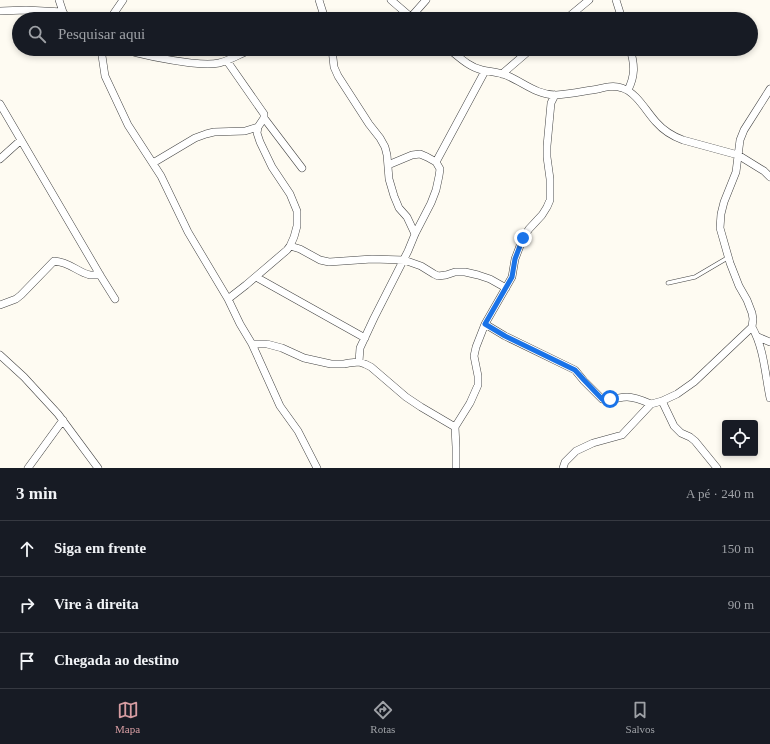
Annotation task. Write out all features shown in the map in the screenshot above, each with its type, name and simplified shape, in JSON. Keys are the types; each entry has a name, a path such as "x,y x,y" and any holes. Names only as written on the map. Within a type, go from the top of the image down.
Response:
{"street":[{"path":"0,11 26,10 63,12 59,0"},
{"path":"115,12 123,0"},
{"path":"319,0 323,12"},
{"path":"391,0 404,12"},
{"path":"416,12 426,0"},
{"path":"574,12 588,0"},
{"path":"616,0 620,12"},
{"path":"102,56 105,76 128,125 161,176 188,232 228,299 252,344 280,406 298,432 317,468"},
{"path":"146,56 183,62 212,64 227,61 238,56"},
{"path":"333,56 334,67 338,76 385,147 389,179 394,196 399,208 407,217 415,234"},
{"path":"457,56 472,66 485,71 502,74 545,94 555,95 611,86 628,90 644,106 656,122 669,134 683,140 738,154 764,171 770,177"},
{"path":"502,74 524,56"},
{"path":"628,90 634,72 632,56"},
{"path":"227,61 264,114 264,118 302,168"},
{"path":"436,162 485,71"},
{"path":"770,89 744,130 738,147 736,172 720,214 720,228 728,257 739,286 752,313 752,327 758,337 770,398"},
{"path":"545,94 552,102"},
{"path":"456,468 455,427 470,403 478,385 478,376 474,356 476,347 485,324 512,277 515,259 523,238 548,207 550,200 550,179 547,157 549,121 552,102 555,95"},
{"path":"0,104 115,299"},
{"path":"228,299 256,277 290,246 297,226 297,211 290,194 272,167 257,133 258,126 264,118"},
{"path":"153,163 195,138 206,134 214,132 245,131 258,126"},
{"path":"0,159 21,140"},
{"path":"359,362 360,348 404,260 415,234 432,203 440,168 436,162 420,154 412,155 388,165"},
{"path":"290,246 300,249 320,260 329,262 372,259 404,260 421,266 438,276 455,272 465,272 490,279 506,288"},
{"path":"0,305 16,299 21,295 54,261 60,261 71,265 90,275 100,275"},
{"path":"256,277 365,338"},
{"path":"485,324 505,336 575,370 602,399 606,400 628,396 651,404"},
{"path":"563,468 565,462 576,451 622,434 651,404 677,394 694,382 752,327"},
{"path":"758,337 770,342"},
{"path":"252,344 267,344 282,348 304,358 331,364 359,362 365,364 371,367 420,408 455,427"},
{"path":"0,355 24,377 63,420 98,468"},
{"path":"662,401 674,426 681,433 695,441 717,468"},
{"path":"28,468 63,420"}],"lane":[{"path":"668,283 696,277 728,257"}],"route":[{"path":"523,238 515,259 512,277 485,324 505,336 575,370 602,399 610,399"}]}
